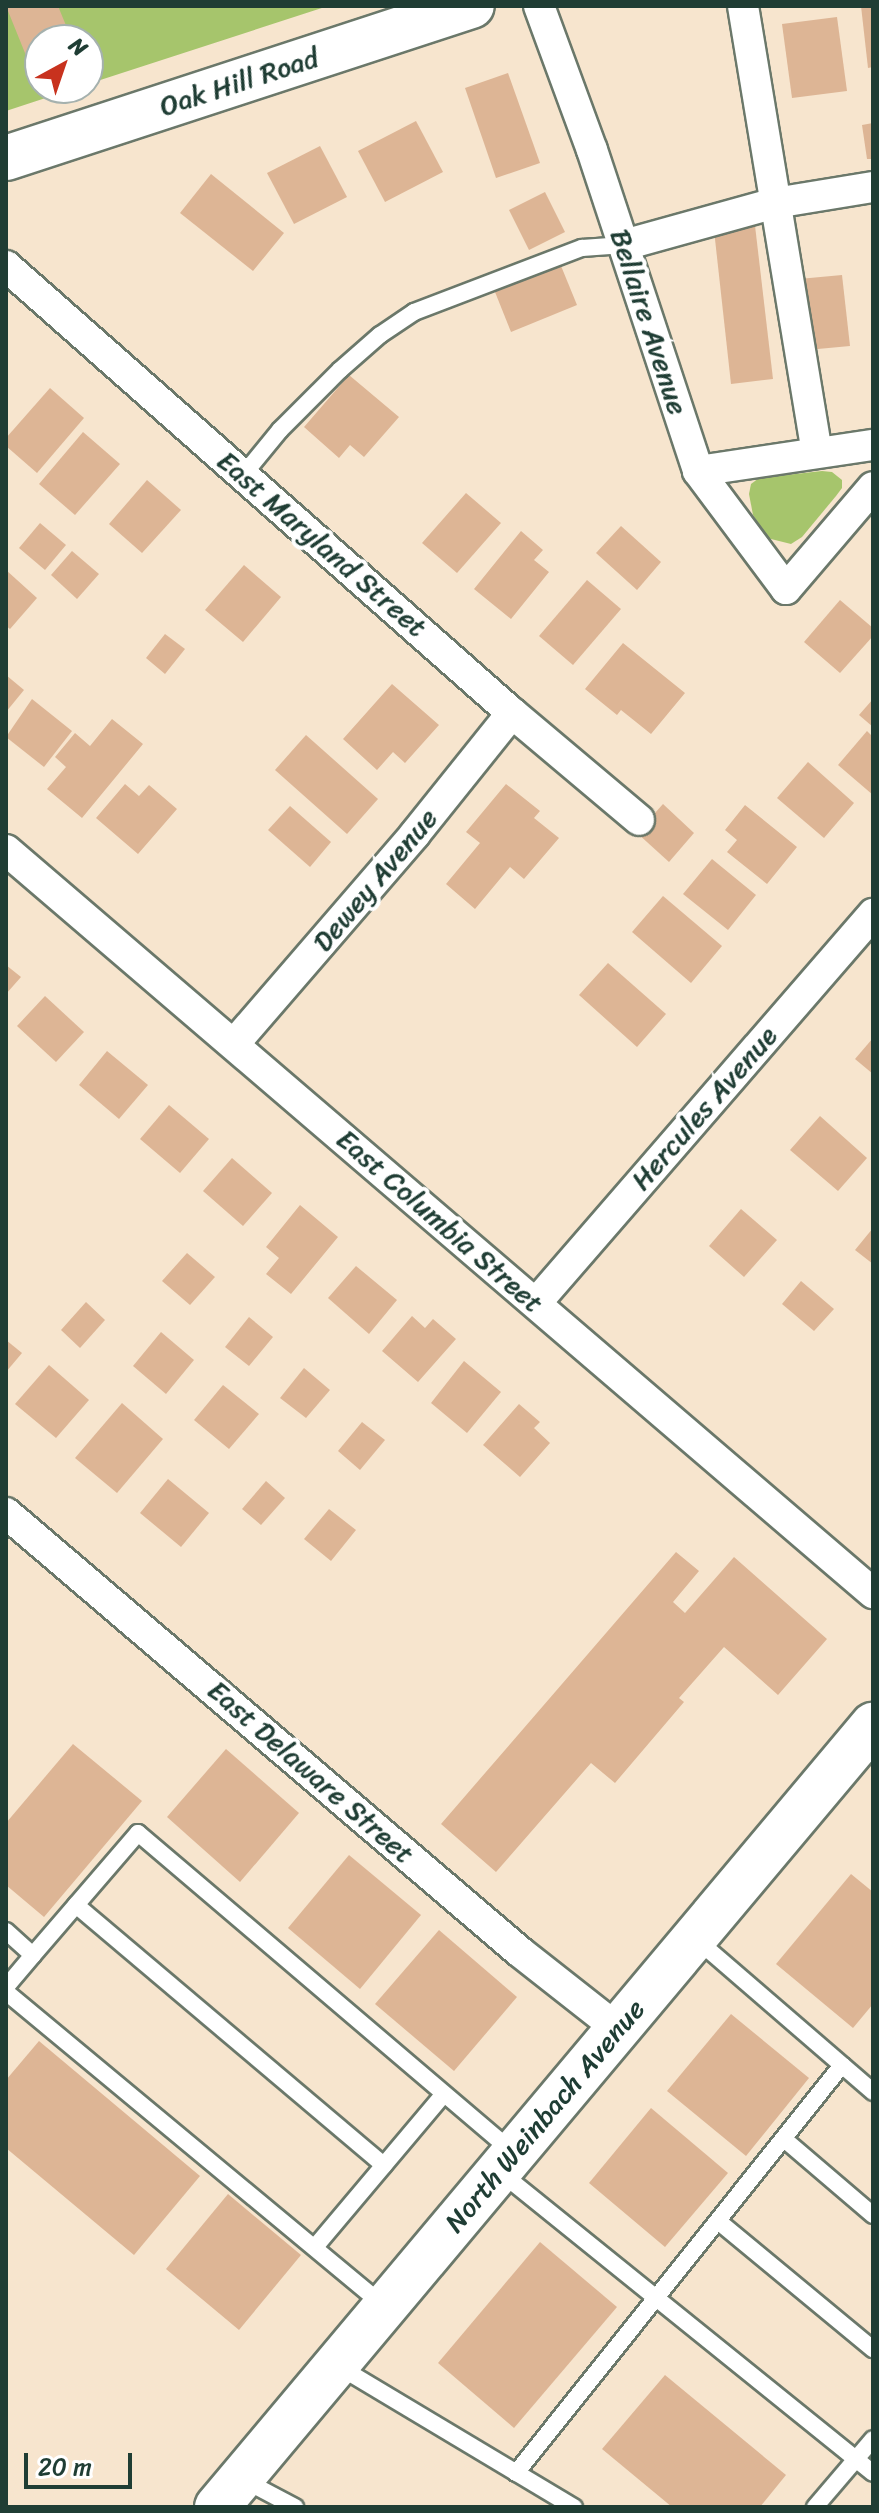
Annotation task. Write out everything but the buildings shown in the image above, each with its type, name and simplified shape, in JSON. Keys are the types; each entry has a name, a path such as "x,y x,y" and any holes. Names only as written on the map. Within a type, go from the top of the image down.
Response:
{"main road":[{"name":"Oak Hill Road","path":"6,158 472,6"},
{"name":"North Weinbach Avenue","path":"229,2493 873,1725"}],"street":[{"name":"Bellaire Avenue","path":"539,6 624,245 698,471 786,589 873,487"},
{"path":"743,6 817,451"},
{"path":"624,245 775,203 873,187"},
{"name":"East Maryland Street","path":"6,266 512,713 639,820"},
{"path":"698,471 873,445"},
{"name":"Dewey Avenue","path":"234,1044 415,834 512,713"},
{"name":"East Columbia Street","path":"6,850 873,1593"},
{"name":"Hercules Avenue","path":"536,1303 873,914"},
{"name":"East Delaware Street","path":"6,1513 520,1952 618,2029"}],"lane":[{"path":"244,474 280,430 340,370 380,335 414,312 582,248 624,245"},
{"path":"385,2307 6,1990 138,1833 444,2094 506,2162 657,2297 873,2473"},
{"path":"76,1905 384,2165"},
{"path":"6,1931 33,1955"},
{"path":"695,1937 873,2092"},
{"path":"516,2473 842,2065"},
{"path":"315,2247 444,2094"},
{"path":"784,2139 873,2215"},
{"path":"718,2221 873,2349"},
{"path":"337,2365 574,2507"},
{"path":"815,2507 873,2439"},
{"path":"229,2493 295,2507"}],"green space":[{"path":"6,6 328,6 104,79 104,24 24,24 24,104 27,104 6,111"},
{"path":"832,472 842,480 842,488 836,496 802,537 791,544 767,538 753,515 749,494 751,484 759,478"}]}
